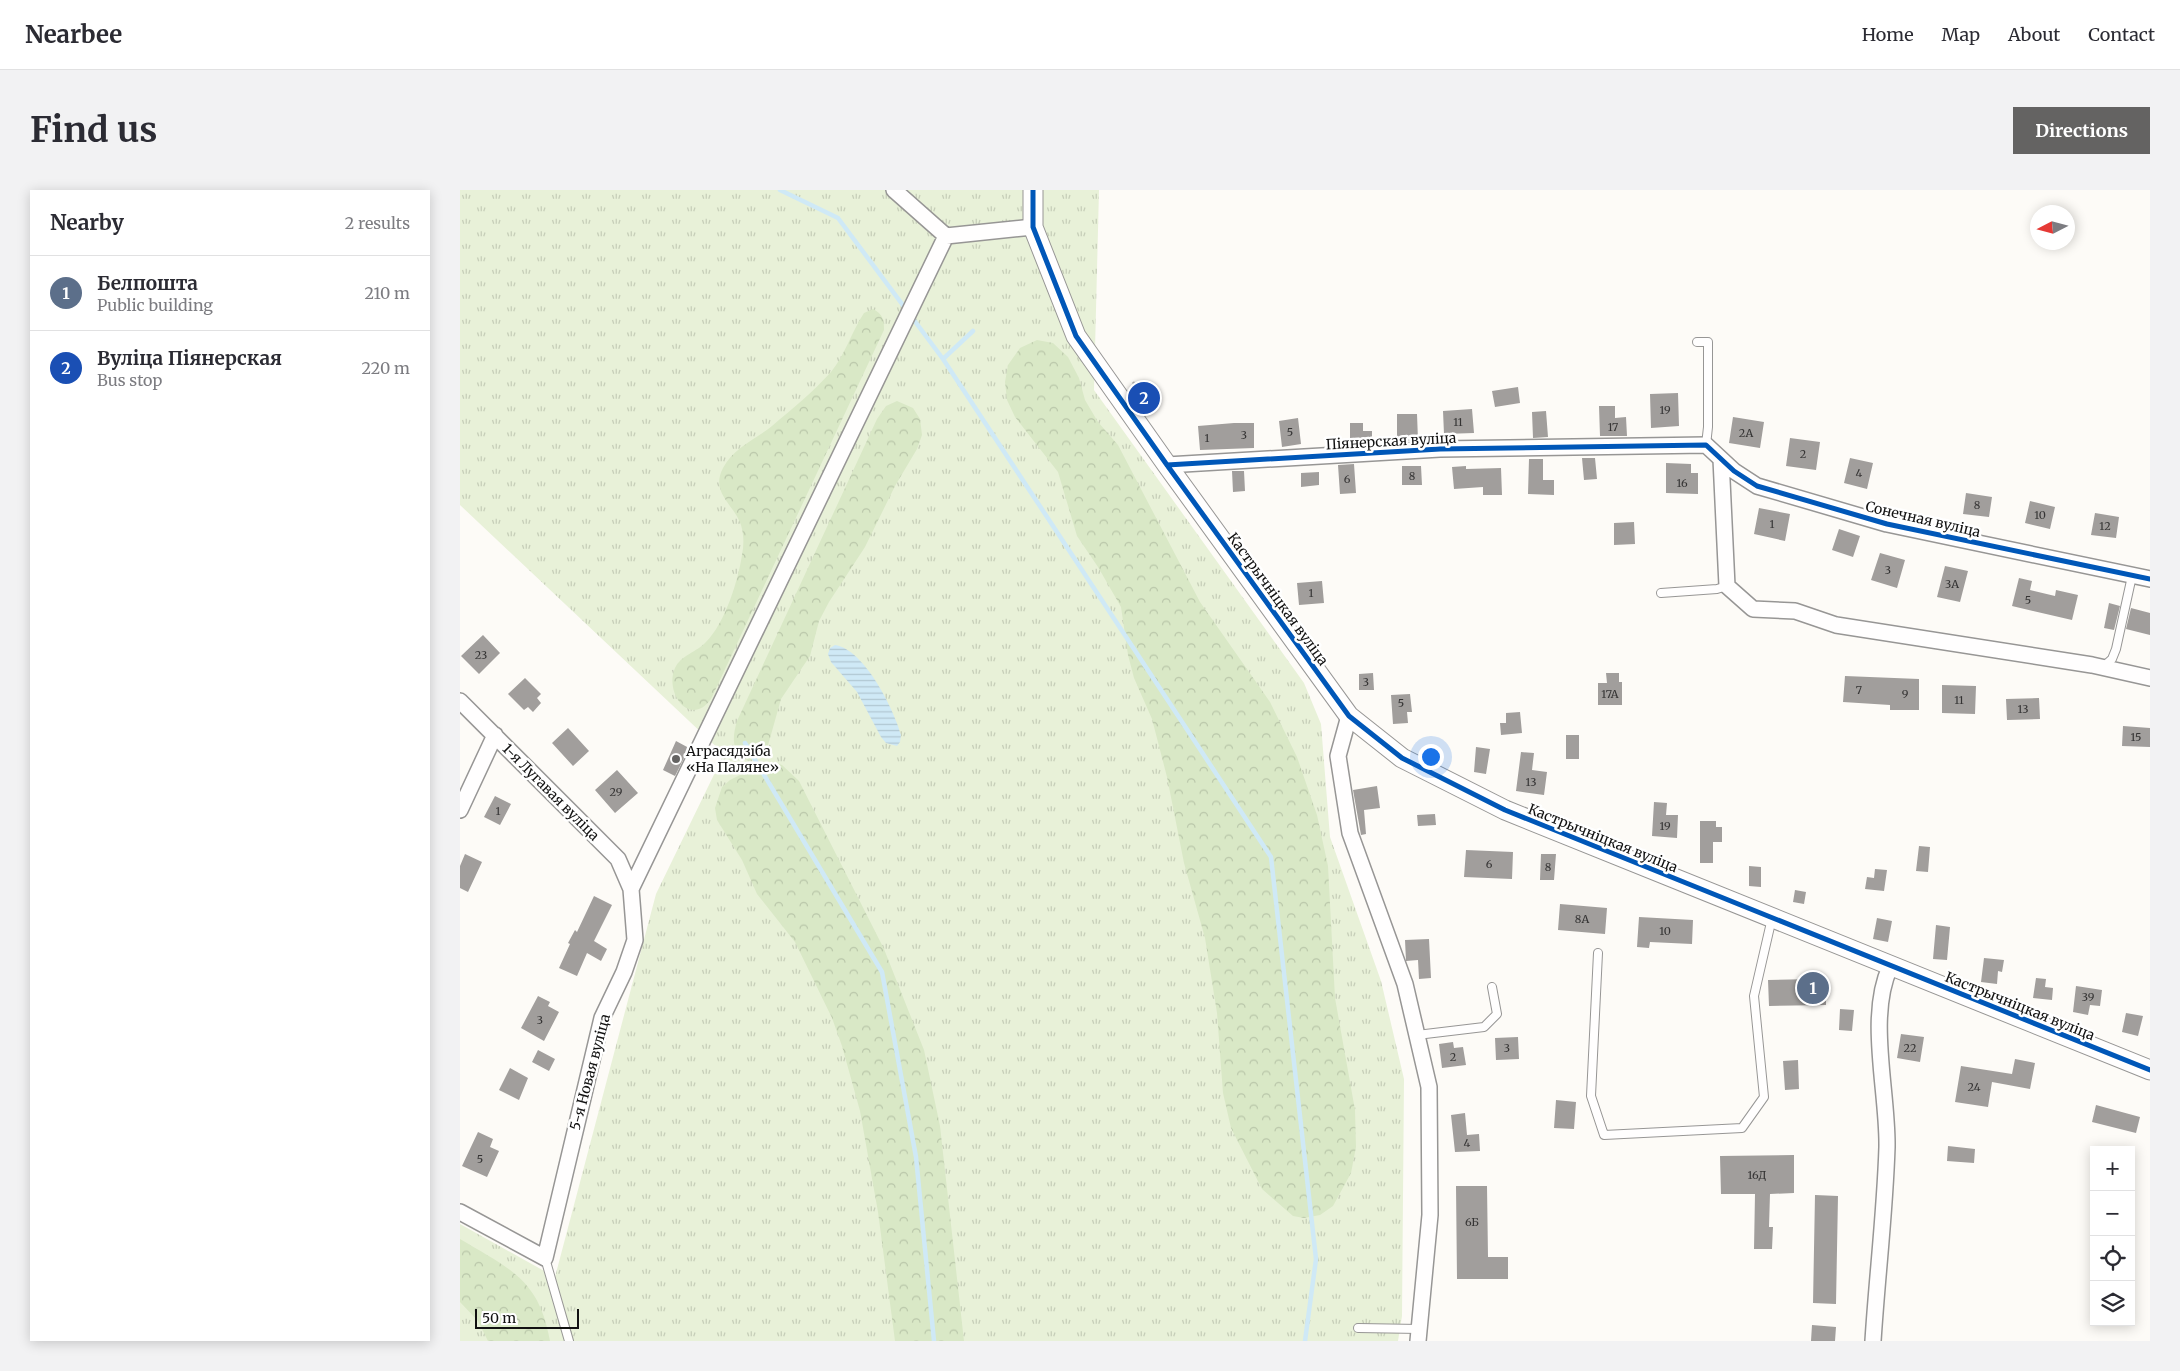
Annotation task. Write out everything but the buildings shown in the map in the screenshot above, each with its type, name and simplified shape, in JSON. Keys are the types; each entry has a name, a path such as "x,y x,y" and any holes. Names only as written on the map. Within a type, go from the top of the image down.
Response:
{"street":[{"path":"894,190 946,236 1033,227 1033,190"},
{"name":"Кастрычніцкая вуліца","path":"1033,227 1076,336 1167,465 1350,716 1402,758 1505,810 1890,967 2150,1070"},
{"path":"631,889 946,236"},
{"name":"Піянерская вуліца","path":"1167,465 1440,449 1706,445"},
{"name":"Сонечная вуліца","path":"1706,445 1734,472 1757,486 1887,524 2150,579"},
{"path":"1722,460 1727,586 1753,609 1795,611 1836,625 2103,667 2150,678"},
{"name":"1-я Лугавая вуліца","path":"460,701 618,859 631,889"},
{"path":"1350,716 1338,756 1350,833 1405,984 1429,1087 1430,1215 1419,1335"},
{"path":"460,810 494,735"},
{"name":"5-я Новая вуліца","path":"545,1258 602,1018 624,972 635,940 631,889"},
{"path":"1873,1341 1887,1146 1879,1006 1883,981 1890,967"},
{"path":"460,1212 545,1258"}],"lane":[{"path":"1696,342 1708,342 1708,427 1706,445"},
{"path":"2103,667 2112,659 2116,649 2132,576"},
{"path":"1661,593 1717,589 1727,586"},
{"path":"1598,952 1591,1096 1604,1136 1742,1128 1764,1097 1754,996 1772,918"},
{"path":"1417,1035 1484,1027 1497,1014 1492,987"},
{"path":"545,1258 569,1341"},
{"path":"1358,1328 1419,1335"}],"path":[{"path":"1133,382 1153,412"}],"green space":[{"path":"460,190 1099,190 1094,390 1304,683 1321,724 1330,837 1381,981 1404,1079 1402,1316 1398,1341 460,1341 460,1224 555,1277 656,894 724,754 460,505"},
{"path":"873,309 882,318 884,330 711,699 703,707 695,710 687,709 681,704 673,687 675,668 681,660 706,642 719,624 734,589 743,551 741,525 724,498 719,484 723,468 739,449 772,426 831,372 864,313"},
{"path":"1037,340 1053,343 1068,357 1079,378 1085,400 1098,422 1118,445 1200,602 1270,702 1297,757 1317,815 1328,866 1335,998 1355,1110 1356,1147 1351,1173 1333,1206 1320,1215 1304,1218 1293,1216 1262,1189 1231,1128 1223,1093 1217,1013 1205,938 1184,863 1167,777 1152,719 1134,678 1128,655 1121,607 1098,567 1077,536 1058,472 1015,417 1007,400 1005,382 1008,365 1020,348"},
{"path":"897,401 913,408 920,419 922,435 917,449 895,486 865,547 829,602 819,621 810,656 781,699 767,749 761,755 749,761 739,754 734,744 737,721 877,419 886,406"},
{"path":"773,762 782,765 799,781 884,949 924,1050 940,1126 964,1341 895,1341 878,1212 860,1111 842,1046 832,1018 795,942 757,894 742,860 717,820 715,808 722,787 730,780 764,763"},
{"path":"460,1239 508,1268 530,1289 545,1320 550,1341 488,1341 478,1321 460,1302"}],"water":[{"path":"835,645 846,649 857,657 867,668 885,696 901,735 897,746 886,743 881,737 857,692 831,662 828,654 830,648"}],"waterway":[{"path":"780,190 838,218 943,359 1271,857 1316,1259 1305,1341"},
{"path":"943,359 973,331"},
{"path":"745,743 882,972 916,1157 934,1341"}],"cycle path":[{"path":"1033,190 1033,227 1076,336 1349,716 1402,758 1505,810 2150,1070"},
{"path":"1167,465 1440,449 1706,445 1734,471 1757,486 1887,524 2150,579"}],"place":[{"name":"Вуліца Піянерская","path":"1144,398"},
{"name":"Аграсядзіба «На Паляне»","path":"676,759"},
{"name":"Белпошта","path":"1813,988"}]}
